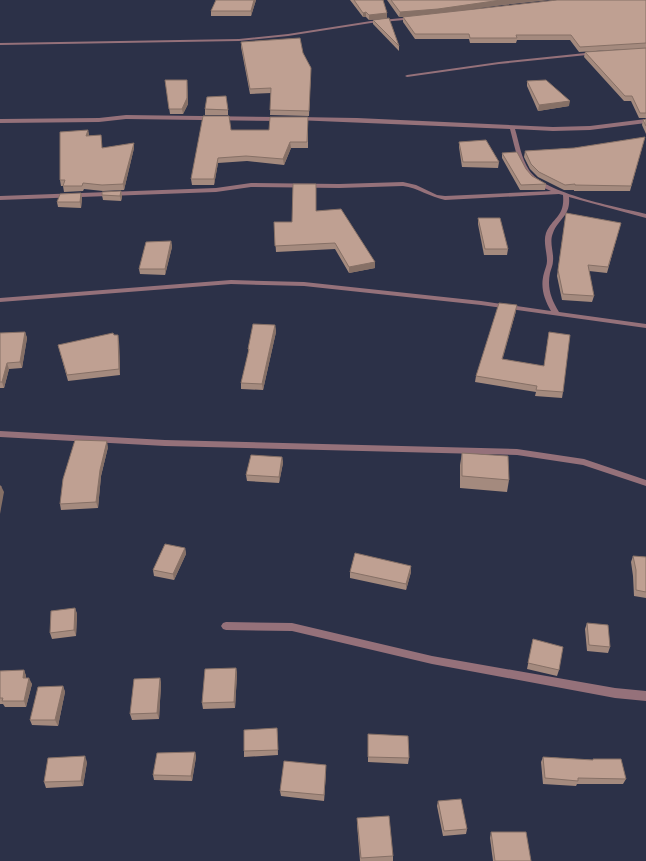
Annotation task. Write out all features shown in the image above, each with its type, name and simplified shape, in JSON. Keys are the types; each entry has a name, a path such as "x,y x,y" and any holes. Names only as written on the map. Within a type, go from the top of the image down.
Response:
{"street":[{"path":"0,44 239,40 288,36 371,22 416,18"},
{"path":"407,76 499,63 600,52"},
{"path":"0,121 99,120 126,117 285,119"},
{"path":"293,119 357,120 512,128 590,128 646,121"},
{"path":"512,128 526,170 538,183 562,193 646,216"},
{"path":"0,198 216,190 251,185 339,186 403,184 414,186 435,196 445,198 562,193"},
{"path":"556,313 548,300 544,284 551,259 548,245 549,233 568,205 562,193"},
{"path":"0,300 151,287 231,282 304,284 474,302 646,326"},
{"path":"0,434 165,443 517,452 584,462 646,483"},
{"path":"226,626 292,627 432,660 614,693 646,696"}],"building":[{"path":"216,0 254,0 251,11 211,11"},
{"path":"354,0 383,0 387,13 369,15 366,12 363,13"},
{"path":"391,0 501,0 438,9 400,12"},
{"path":"557,0 646,0 646,43 580,47 571,35 516,35 517,38 470,38 469,34 415,34 403,17"},
{"path":"389,18 399,46 373,20"},
{"path":"300,38 303,53 311,68 309,111 270,110 271,88 250,89 241,42"},
{"path":"646,48 646,113 640,113 632,96 625,96 585,52"},
{"path":"165,80 187,80 187,98 182,109 169,109"},
{"path":"546,80 570,101 539,105 527,81"},
{"path":"226,96 228,110 205,109 207,97"},
{"path":"203,116 229,116 231,130 269,130 270,117 308,117 307,142 290,142 283,159 246,156 218,158 214,179 191,179"},
{"path":"646,119 646,126 643,120"},
{"path":"88,130 86,136 101,135 102,148 134,143 123,184 102,185 83,183 82,186 63,186 65,180 60,180 60,132"},
{"path":"645,137 631,186 565,185 539,172 531,164 525,151 574,148"},
{"path":"486,140 499,162 463,162 459,142"},
{"path":"517,152 526,169 532,176 546,184 521,185 502,153"},
{"path":"293,184 316,184 316,211 341,209 375,262 349,267 335,243 275,246 274,222 292,222"},
{"path":"121,191 120,196 102,195 102,192"},
{"path":"81,193 80,202 57,202 60,194"},
{"path":"566,213 621,223 608,267 588,265 594,296 563,294 558,270"},
{"path":"478,218 500,218 508,249 485,249"},
{"path":"171,241 165,269 139,269 146,242"},
{"path":"499,303 517,305 502,359 544,366 549,332 570,335 563,392 536,390 537,386 476,376"},
{"path":"253,324 275,325 262,384 241,383"},
{"path":"25,332 20,362 7,363 2,382 0,382 0,333"},
{"path":"113,333 114,335 118,335 119,369 67,375 58,345"},
{"path":"75,440 107,441 100,470 96,502 60,504 63,479"},
{"path":"462,453 508,456 509,480 462,476"},
{"path":"251,455 282,457 279,477 246,475"},
{"path":"165,544 185,548 173,574 153,570"},
{"path":"355,553 411,566 406,584 350,572"},
{"path":"633,556 646,557 646,592 636,590 636,570"},
{"path":"75,608 74,630 50,633 51,611"},
{"path":"587,623 608,625 610,647 589,645"},
{"path":"533,639 563,647 559,670 528,663"},
{"path":"236,668 234,702 202,703 205,669"},
{"path":"24,670 23,678 29,678 24,701 2,701 3,698 0,698 0,671"},
{"path":"160,678 157,713 130,714 134,679"},
{"path":"63,686 55,720 30,720 38,687"},
{"path":"277,728 278,750 244,751 244,730"},
{"path":"368,734 408,736 409,758 368,757"},
{"path":"195,752 191,776 153,775 157,753"},
{"path":"85,756 81,781 44,782 48,758"},
{"path":"543,757 593,760 621,759 626,779 578,778 578,781 545,778"},
{"path":"284,761 326,765 324,795 280,791"},
{"path":"461,799 467,829 444,831 438,801"},
{"path":"389,816 393,856 361,858 357,818"},
{"path":"491,832 526,832 531,861 495,861"}]}
